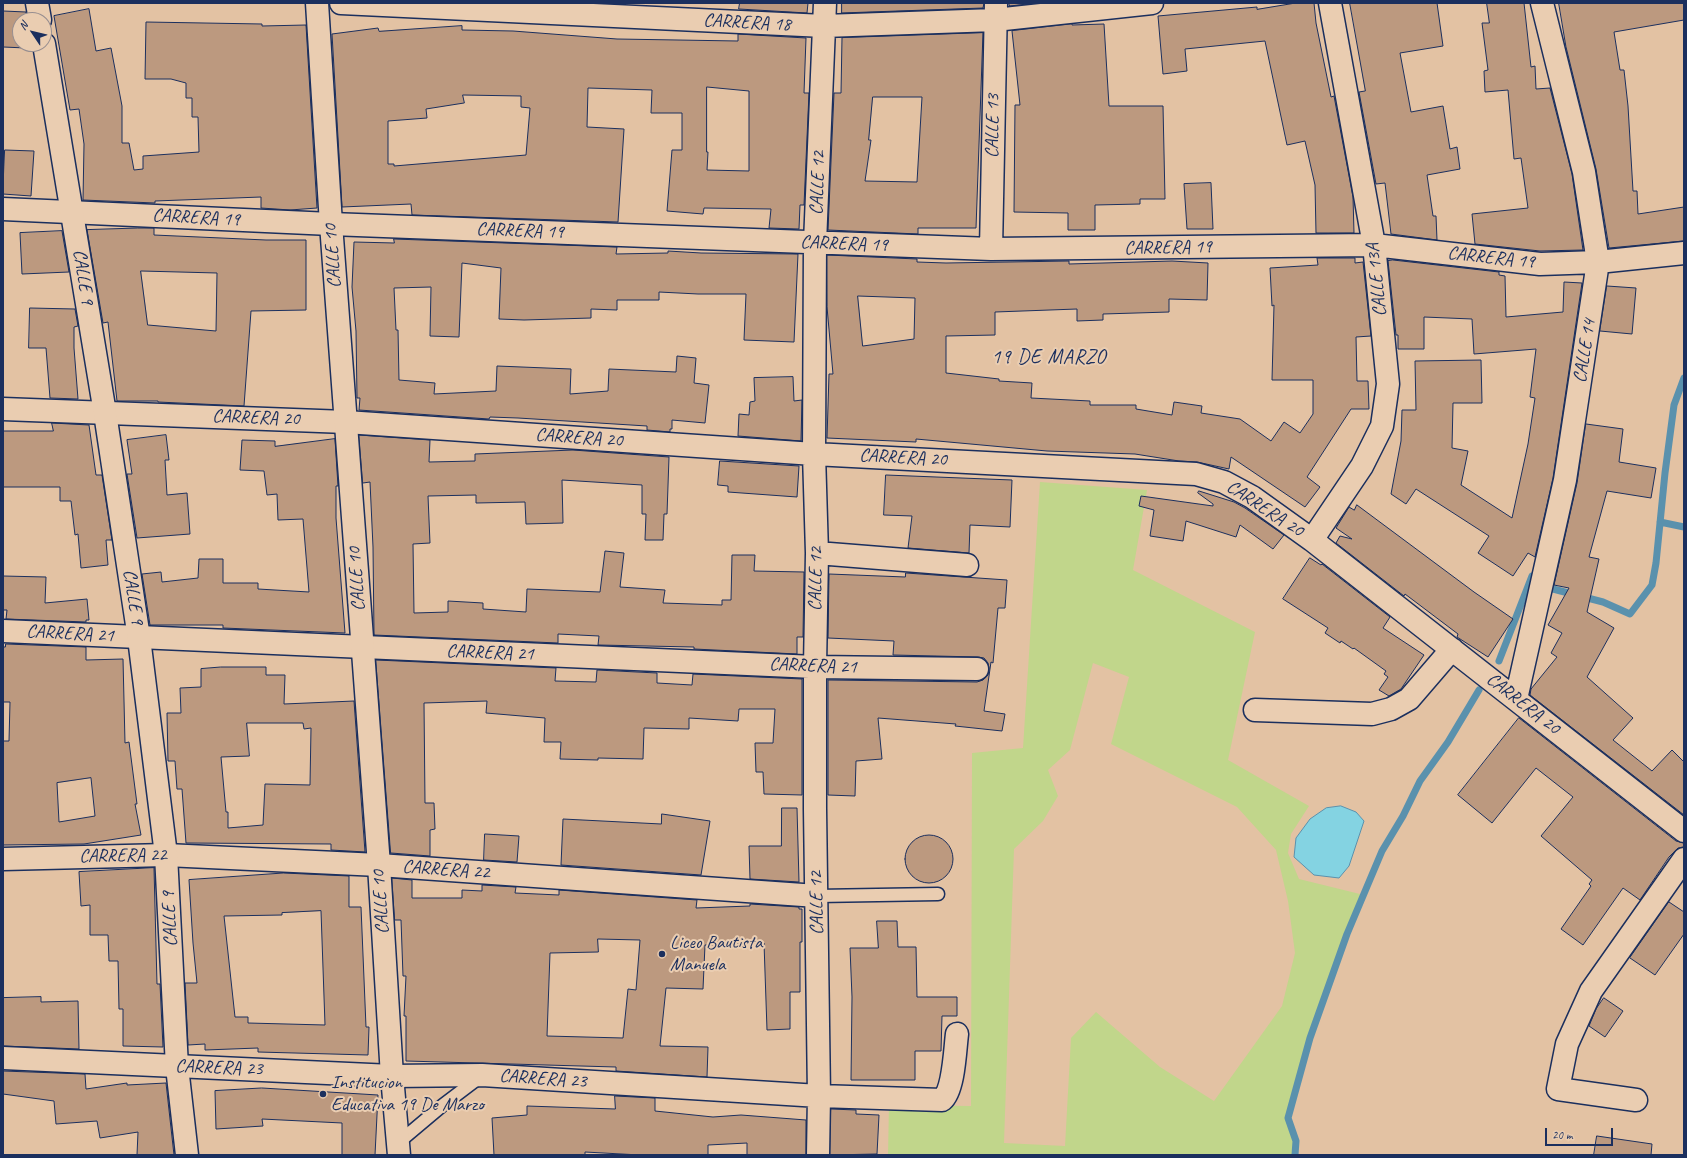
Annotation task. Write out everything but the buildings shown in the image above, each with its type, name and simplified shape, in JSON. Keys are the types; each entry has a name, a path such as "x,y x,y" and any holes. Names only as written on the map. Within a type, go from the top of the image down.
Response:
{"street":[{"name":"CALLE 10","path":"317,3 331,224 379,865 392,1076 399,1149"},
{"name":"CARRERA 18","path":"341,3 631,10 824,26 996,11 1152,3"},
{"name":"CALLE 12","path":"818,1155 819,1096 815,809 815,667 818,553 814,454 815,243 825,3"},
{"name":"CALLE 13A","path":"1312,540 1362,466 1382,426 1388,384 1374,245 1330,3"},
{"name":"CALLE 14","path":"1516,699 1565,480 1598,262 1584,172 1542,3"},
{"name":"CALLE 13","path":"991,250 996,11"},
{"name":"CALLE 9","path":"45,52 73,212 139,638 166,855 177,1067 187,1155"},
{"name":"CARRERA 19","path":"3,209 331,224 991,250 1374,245 1540,264 1598,262 1684,253"},
{"name":"CARRERA 20","path":"3,409 346,422 814,454 1196,474 1224,482 1252,497 1312,540 1684,831"},
{"path":"818,553 967,565"},
{"name":"CARRERA 21","path":"3,632 815,667 977,669"},
{"path":"1255,710 1372,714 1391,708 1409,699 1452,649"},
{"name":"CARRERA 22","path":"3,859 166,855 379,865 817,896"},
{"path":"1636,1100 1558,1089 1567,1044 1591,991 1684,858"},
{"name":"CARRERA 23","path":"3,1058 392,1076 482,1075 819,1096 942,1100 946,1097 949,1087 957,1034"}],"lane":[{"path":"817,896 938,894"},
{"path":"399,1149 443,1105 482,1075"}],"green space":[{"path":"1040,482 1147,490 1133,570 1255,632 1228,760 1309,806 1291,834 1288,853 1299,879 1364,895 1347,934 1310,1038 1288,1118 1296,1141 1295,1155 888,1155 889,1105 971,1106 972,753 1023,748","holes":["1093,663 1129,677 1111,744 1237,807 1276,850 1288,901 1295,953 1282,1006 1214,1101 1160,1067 1096,1012 1071,1038 1065,1146 1004,1143 1014,849 1043,821 1058,796 1048,770 1070,750"]}],"water":[{"path":"1341,806 1356,812 1364,821 1349,866 1339,878 1314,875 1294,857 1296,838 1310,819 1326,808"}],"waterway":[{"path":"1553,589 1603,602 1630,614 1652,585 1656,563 1665,473 1674,405 1684,378"},
{"path":"1660,522 1684,527"},
{"path":"1499,661 1532,576"},
{"path":"1295,1155 1296,1141 1288,1118 1310,1038 1347,934 1382,851 1403,816 1420,781 1448,742 1479,690"}],"place":[{"name":"Liceo Bautista Manuela","path":"662,954"},
{"name":"Institucion Educativa 19 De Marzo","path":"323,1094"}],"district":[{"name":"19 DE MARZO","path":"1049,358"}]}
